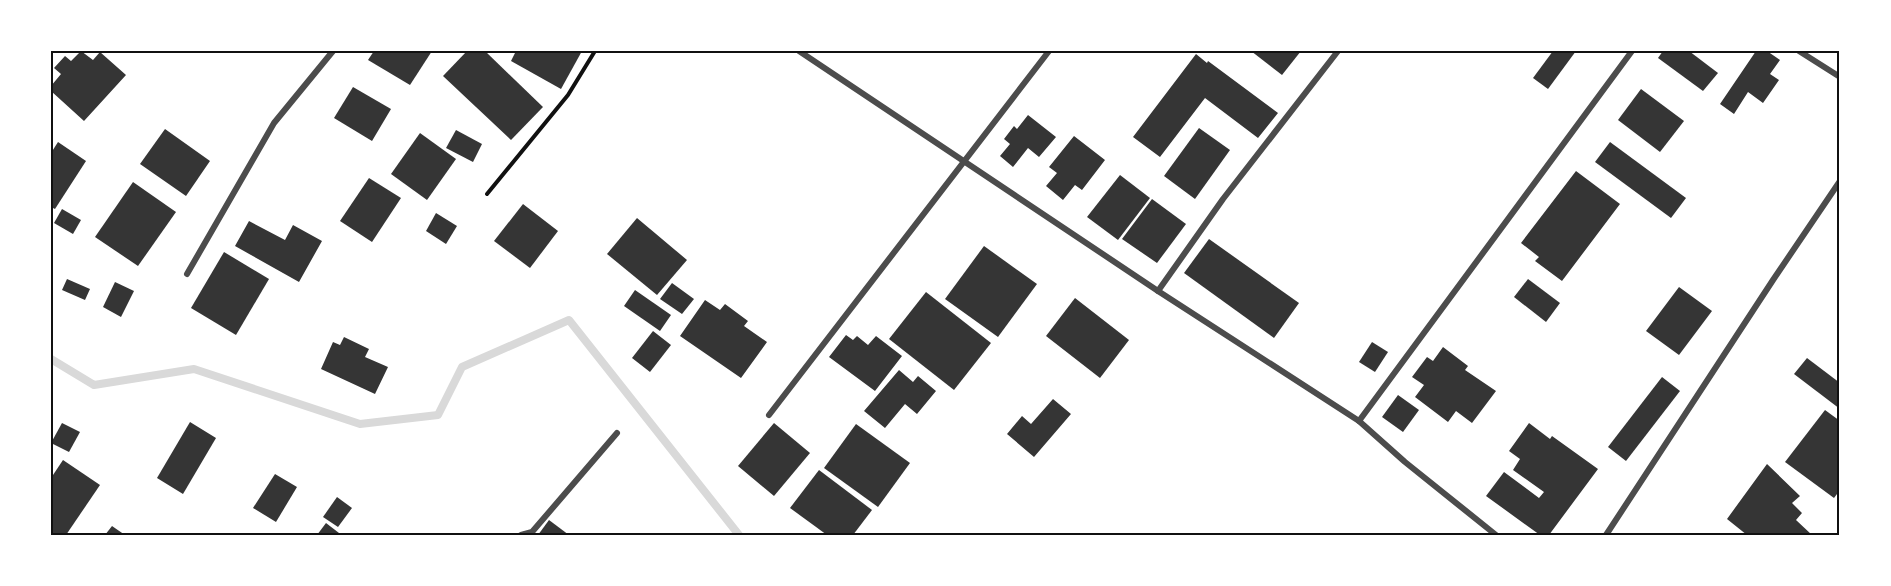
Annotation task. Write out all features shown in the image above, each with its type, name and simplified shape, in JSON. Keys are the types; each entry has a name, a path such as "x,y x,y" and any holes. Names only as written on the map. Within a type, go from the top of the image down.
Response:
{"street":[{"path":"188,274 274,123 333,51"},
{"path":"799,51 1158,291 1359,421 1405,462 1496,535"},
{"path":"769,415 1049,51"},
{"path":"1158,291 1223,200 1338,51"},
{"path":"1359,421 1632,51"},
{"path":"1800,51 1840,77"},
{"path":"1606,535 1766,289 1840,181"},
{"path":"522,535 532,532 616,433"}],"path":[{"path":"487,194 568,95 595,51"}],"building":[{"path":"81,51 93,60 100,52 126,75 84,121 51,91 51,86 61,74 54,68 65,56 71,61"},
{"path":"374,51 432,51 410,85 368,60"},
{"path":"467,51 485,51 543,107 511,140 443,76"},
{"path":"516,51 582,51 561,89 511,61"},
{"path":"1251,51 1301,51 1282,75"},
{"path":"1553,51 1576,51 1548,89 1533,78"},
{"path":"1663,51 1689,51 1718,73 1703,91 1658,58"},
{"path":"1756,51 1767,51 1780,60 1770,74 1779,80 1763,103 1748,92 1734,114 1720,104"},
{"path":"1196,54 1278,113 1258,138 1205,98 1160,157 1133,137"},
{"path":"353,87 391,109 372,141 334,118"},
{"path":"1641,89 1684,121 1660,152 1618,120"},
{"path":"1028,115 1056,137 1039,157 1028,148 1013,167 1000,156 1010,144 1004,139 1014,126 1017,129"},
{"path":"1199,128 1230,150 1195,199 1164,176"},
{"path":"165,129 210,161 186,196 140,164"},
{"path":"456,130 482,144 473,162 446,148"},
{"path":"420,133 456,159 427,200 391,174"},
{"path":"1074,136 1105,160 1082,190 1075,185 1063,200 1046,186 1057,173 1049,167"},
{"path":"58,142 86,161 55,209 51,207 51,153"},
{"path":"1610,142 1686,198 1671,218 1595,162"},
{"path":"1576,171 1620,204 1562,281 1535,261 1539,257 1521,243"},
{"path":"1120,175 1150,198 1118,240 1087,217"},
{"path":"369,178 401,198 372,242 340,221"},
{"path":"133,182 176,212 138,266 95,237"},
{"path":"1152,199 1186,224 1157,263 1122,239"},
{"path":"523,204 558,231 530,268 494,241"},
{"path":"62,209 81,220 73,234 54,223"},
{"path":"436,213 457,226 446,244 426,231"},
{"path":"637,218 687,260 657,295 607,254"},
{"path":"249,221 285,240 293,225 322,241 299,282 235,246"},
{"path":"1209,239 1299,303 1274,338 1184,273"},
{"path":"984,246 1037,284 998,337 945,299"},
{"path":"224,252 269,279 236,335 191,308"},
{"path":"67,279 90,289 85,300 62,290"},
{"path":"1528,279 1560,303 1546,322 1514,297"},
{"path":"115,282 134,291 121,317 103,307"},
{"path":"672,283 694,299 682,314 660,299"},
{"path":"1679,287 1712,311 1679,355 1646,331"},
{"path":"635,290 671,315 660,331 624,306"},
{"path":"926,292 991,343 954,390 889,339"},
{"path":"1075,298 1129,340 1100,378 1046,336"},
{"path":"705,300 720,310 725,304 748,321 744,326 767,342 741,378 680,336"},
{"path":"653,331 671,345 650,372 632,358"},
{"path":"846,335 853,340 857,336 868,345 876,336 902,356 875,391 829,357"},
{"path":"344,337 369,349 365,357 388,367 375,394 321,369 333,342 340,345"},
{"path":"1372,342 1388,352 1375,372 1359,362"},
{"path":"1443,347 1468,366 1465,370 1496,391 1472,423 1456,411 1448,422 1415,397 1424,385 1412,377 1427,357 1433,361"},
{"path":"1807,358 1840,383 1840,409 1794,374"},
{"path":"899,370 913,382 918,376 936,391 917,414 905,404 885,428 864,411"},
{"path":"1662,377 1680,391 1626,461 1608,447"},
{"path":"1398,395 1419,410 1403,432 1382,417"},
{"path":"1053,399 1071,414 1034,457 1007,434 1022,416 1031,424"},
{"path":"1825,410 1840,421 1840,490 1834,498 1785,462"},
{"path":"190,422 216,438 183,494 157,478"},
{"path":"62,423 80,432 69,452 51,443"},
{"path":"774,423 810,453 774,496 738,466"},
{"path":"1529,423 1550,439 1552,436 1598,469 1549,535 1540,535 1486,496 1504,472 1539,498 1544,492 1513,470 1520,459 1509,451"},
{"path":"856,424 910,463 878,507 824,468"},
{"path":"63,460 100,485 66,535 51,535 51,478"},
{"path":"1767,464 1800,496 1792,503 1802,513 1796,520 1812,535 1747,535 1727,519"},
{"path":"819,470 872,510 853,535 827,535 790,508"},
{"path":"275,474 297,487 276,522 253,508"},
{"path":"337,497 352,508 338,527 323,517"},
{"path":"549,520 569,535 538,535"},
{"path":"326,523 339,533 337,535 317,535"},
{"path":"112,526 125,535 105,535"}],"waterway":[{"path":"51,359 94,385 194,369 360,424 438,415 462,367 569,320 739,535"}]}
